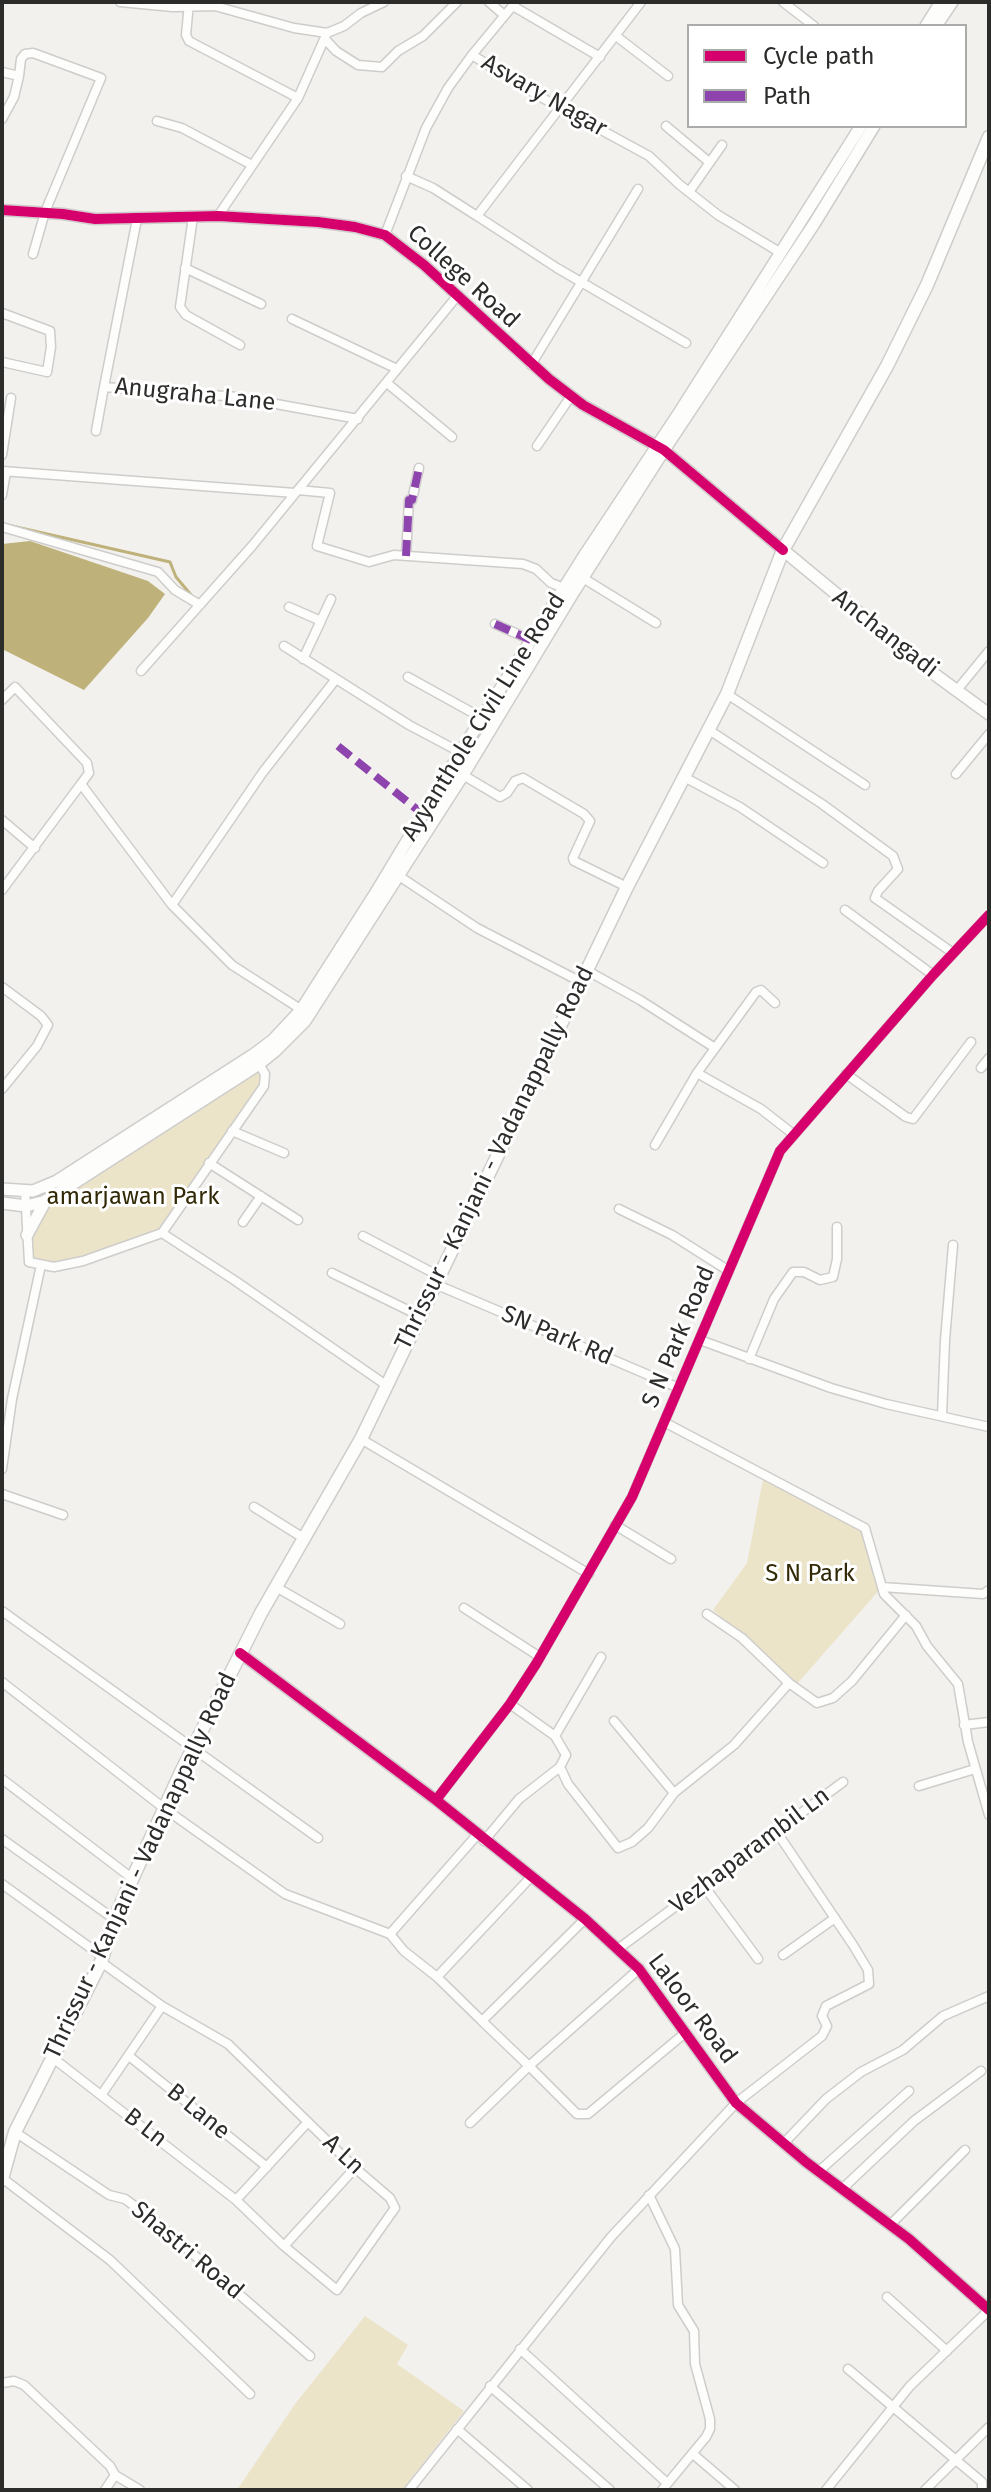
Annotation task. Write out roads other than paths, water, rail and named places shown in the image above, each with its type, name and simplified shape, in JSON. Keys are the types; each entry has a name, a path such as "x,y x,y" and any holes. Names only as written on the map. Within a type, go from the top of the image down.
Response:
{"main road":[{"path":"927,24 941,2"},
{"path":"937,24 952,2"},
{"name":"Ayyanthole Civil Line Road","path":"2,1203 26,1206 46,1201 259,1064 305,1013 375,905 460,753 537,638 583,578 660,448 860,128"},
{"path":"660,448 814,224 873,128"},
{"name":"Thrissur - Kanjani - Vadanappally Road","path":"2,2179 15,2132 102,1960 114,1919 193,1750 240,1653 361,1439 627,887 727,694 783,550 887,366 927,285 989,137"},
{"name":"Ayyanthole Civil Line Road","path":"375,905 399,876 473,759 564,588 660,448"},
{"name":"Anchangadi","path":"783,550 842,601 989,714"},
{"name":"Ayyanthole Civil Line Road","path":"2,1189 25,1191 43,1188 276,1043"},
{"path":"27,1235 46,1201 43,1188"}],"street":[{"path":"120,2 215,6 326,36 336,51 358,65 382,67 398,51 423,36 457,2"},
{"path":"218,216 298,98 326,36 384,2"},
{"path":"489,2 504,15"},
{"path":"477,216 641,2"},
{"path":"783,2 811,24"},
{"path":"189,4 186,35 189,41 298,98"},
{"path":"472,55 514,4 600,57"},
{"path":"616,36 668,76"},
{"path":"2,119 14,97 21,59 25,54 33,53 101,78 45,212 33,254"},
{"name":"Asvary Nagar","path":"385,235 426,128 448,88 472,55 537,95 649,156 718,215 781,253"},
{"path":"2,72 19,76"},
{"path":"157,121 182,128 252,165"},
{"path":"666,126 709,162"},
{"path":"689,192 722,145"},
{"path":"406,176 433,188 557,268 686,343"},
{"path":"531,365 638,189"},
{"name":"College Road","path":"2,210 95,219 218,216 318,222 385,235 458,295 531,365 571,396 660,448 783,550"},
{"path":"193,217 179,302 182,311 240,345"},
{"name":"Anugraha Lane","path":"137,219 104,387 238,397 358,419"},
{"path":"185,268 261,304"},
{"path":"141,671 297,492 458,295"},
{"path":"2,313 50,331 51,347 47,372 2,362"},
{"path":"292,319 397,369"},
{"path":"387,383 452,437"},
{"path":"96,431 104,387"},
{"path":"537,446 571,396"},
{"path":"2,455 11,398"},
{"path":"406,556 409,500 412,500 419,468"},
{"path":"2,495 4,471 330,493 317,546 369,562 394,555 523,564 536,569 546,581 564,588"},
{"path":"2,527 158,572 175,590 200,605"},
{"path":"583,578 656,623"},
{"path":"303,659 331,599"},
{"path":"289,607 321,621 303,659"},
{"path":"495,624 537,638"},
{"path":"284,646 409,725 473,759"},
{"path":"957,690 989,651"},
{"path":"408,677 482,718"},
{"path":"172,905 263,772 336,679"},
{"path":"2,700 15,687 26,696 87,763 89,773 2,890"},
{"path":"727,694 865,785"},
{"path":"709,730 822,804 893,856 898,869 875,898 953,953"},
{"path":"956,774 989,734"},
{"path":"463,775 500,797 515,781 523,778 584,814 590,821 574,861 627,887"},
{"path":"684,777 740,807 823,863"},
{"path":"81,784 172,905 232,965 305,1013"},
{"path":"2,820 35,848"},
{"path":"399,876 477,928 650,1006 715,1048"},
{"path":"845,910 933,975"},
{"name":"S N Park Road","path":"436,1800 510,1704 632,1497 780,1151 989,915"},
{"path":"2,987 41,1016 48,1025 37,1046 2,1089"},
{"path":"655,1145 697,1073 759,990 775,1003"},
{"path":"846,1074 913,1119 971,1042"},
{"path":"981,1068 989,1058"},
{"path":"25,1191 29,1262 54,1267 83,1261 162,1233 264,1086 265,1074 259,1064"},
{"path":"697,1073 761,1109 793,1134"},
{"path":"232,1131 284,1153"},
{"path":"209,1163 298,1220"},
{"path":"243,1222 261,1196"},
{"path":"619,1209 672,1235 729,1271"},
{"path":"749,1359 774,1299 793,1272 804,1272 820,1280 833,1277 837,1259 837,1227"},
{"path":"162,1233 386,1385"},
{"name":"SN Park Rd","path":"363,1236 437,1280 679,1388"},
{"path":"942,1416 953,1245"},
{"path":"2,1469 12,1399 41,1265"},
{"path":"332,1273 420,1316"},
{"path":"700,1340 831,1388 989,1427"},
{"path":"664,1422 865,1528 882,1587 891,1604 916,1626 927,1646 958,1684 968,1742 989,1815"},
{"path":"361,1439 589,1574"},
{"path":"2,1494 63,1515"},
{"path":"254,1507 305,1539"},
{"path":"615,1525 671,1559"},
{"path":"276,1587 340,1624"},
{"path":"882,1587 986,1592 989,1603"},
{"path":"464,1608 540,1657"},
{"path":"2,1611 318,1838"},
{"path":"707,1614 742,1638 789,1683 817,1703 833,1698 852,1681 906,1615"},
{"name":"Laloor Road","path":"240,1653 436,1800 585,1919 639,1969 736,2103 890,2225 989,2310"},
{"path":"555,1736 601,1657"},
{"path":"2,1682 165,1809 285,1894 390,1934 404,1951 437,1977 577,2114 588,2114 685,2033"},
{"path":"560,1767 568,1784 618,1848 632,1842 648,1828 674,1793 734,1745 789,1683"},
{"path":"390,1934 519,1799 560,1767 566,1755 555,1736 510,1704"},
{"path":"614,1721 674,1793"},
{"path":"964,1725 989,1722"},
{"path":"919,1786 975,1769"},
{"path":"2,1779 133,1879"},
{"name":"Vezhaparambil Ln","path":"618,1949 843,1782"},
{"path":"409,2490 611,2237 649,2195 736,2103 822,2036 827,2026 822,2016 826,2006 869,1984 868,1970 776,1831"},
{"path":"2,1839 114,1919"},
{"path":"437,1977 531,1877"},
{"name":"A Ln","path":"2,1884 162,2006 228,2044 390,2198 395,2208 337,2290 284,2246 236,2200"},
{"path":"704,1886 758,1959"},
{"path":"783,1955 835,1918"},
{"path":"482,2021 585,1919"},
{"path":"470,2123 639,1969"},
{"path":"784,2143 817,2108 861,2072 903,2050 943,2016 989,1996"},
{"path":"102,2094 162,2006"},
{"name":"B Lane","path":"129,2056 267,2167"},
{"name":"B Ln","path":"53,2058 236,2200"},
{"path":"842,2189 914,2121 981,2071"},
{"path":"819,2171 909,2091"},
{"path":"236,2200 308,2122"},
{"name":"Shastri Road","path":"15,2132 109,2195 125,2199 155,2221 310,2356"},
{"path":"890,2225 965,2150"},
{"path":"284,2246 355,2168"},
{"path":"2,2179 110,2260 250,2394"},
{"path":"520,2349 664,2487 693,2454 710,2429 710,2419 695,2364 694,2331 678,2305 675,2249 649,2195"},
{"path":"887,2297 947,2351"},
{"path":"826,2490 910,2386 989,2310"},
{"path":"848,2369 982,2482 982,2490"},
{"path":"2,2383 14,2381 24,2385 110,2466 115,2475 140,2490"},
{"path":"490,2386 610,2490"},
{"path":"925,2490 989,2427"},
{"path":"457,2429 528,2490"},
{"path":"693,2454 735,2490"},
{"path":"105,2490 115,2475"}],"waterway":[{"path":"12,526 170,562 176,577 192,596"}],"park label":[{"name":"amarjawan Park","path":"133,1197"},
{"name":"S N Park","path":"810,1574"}]}
